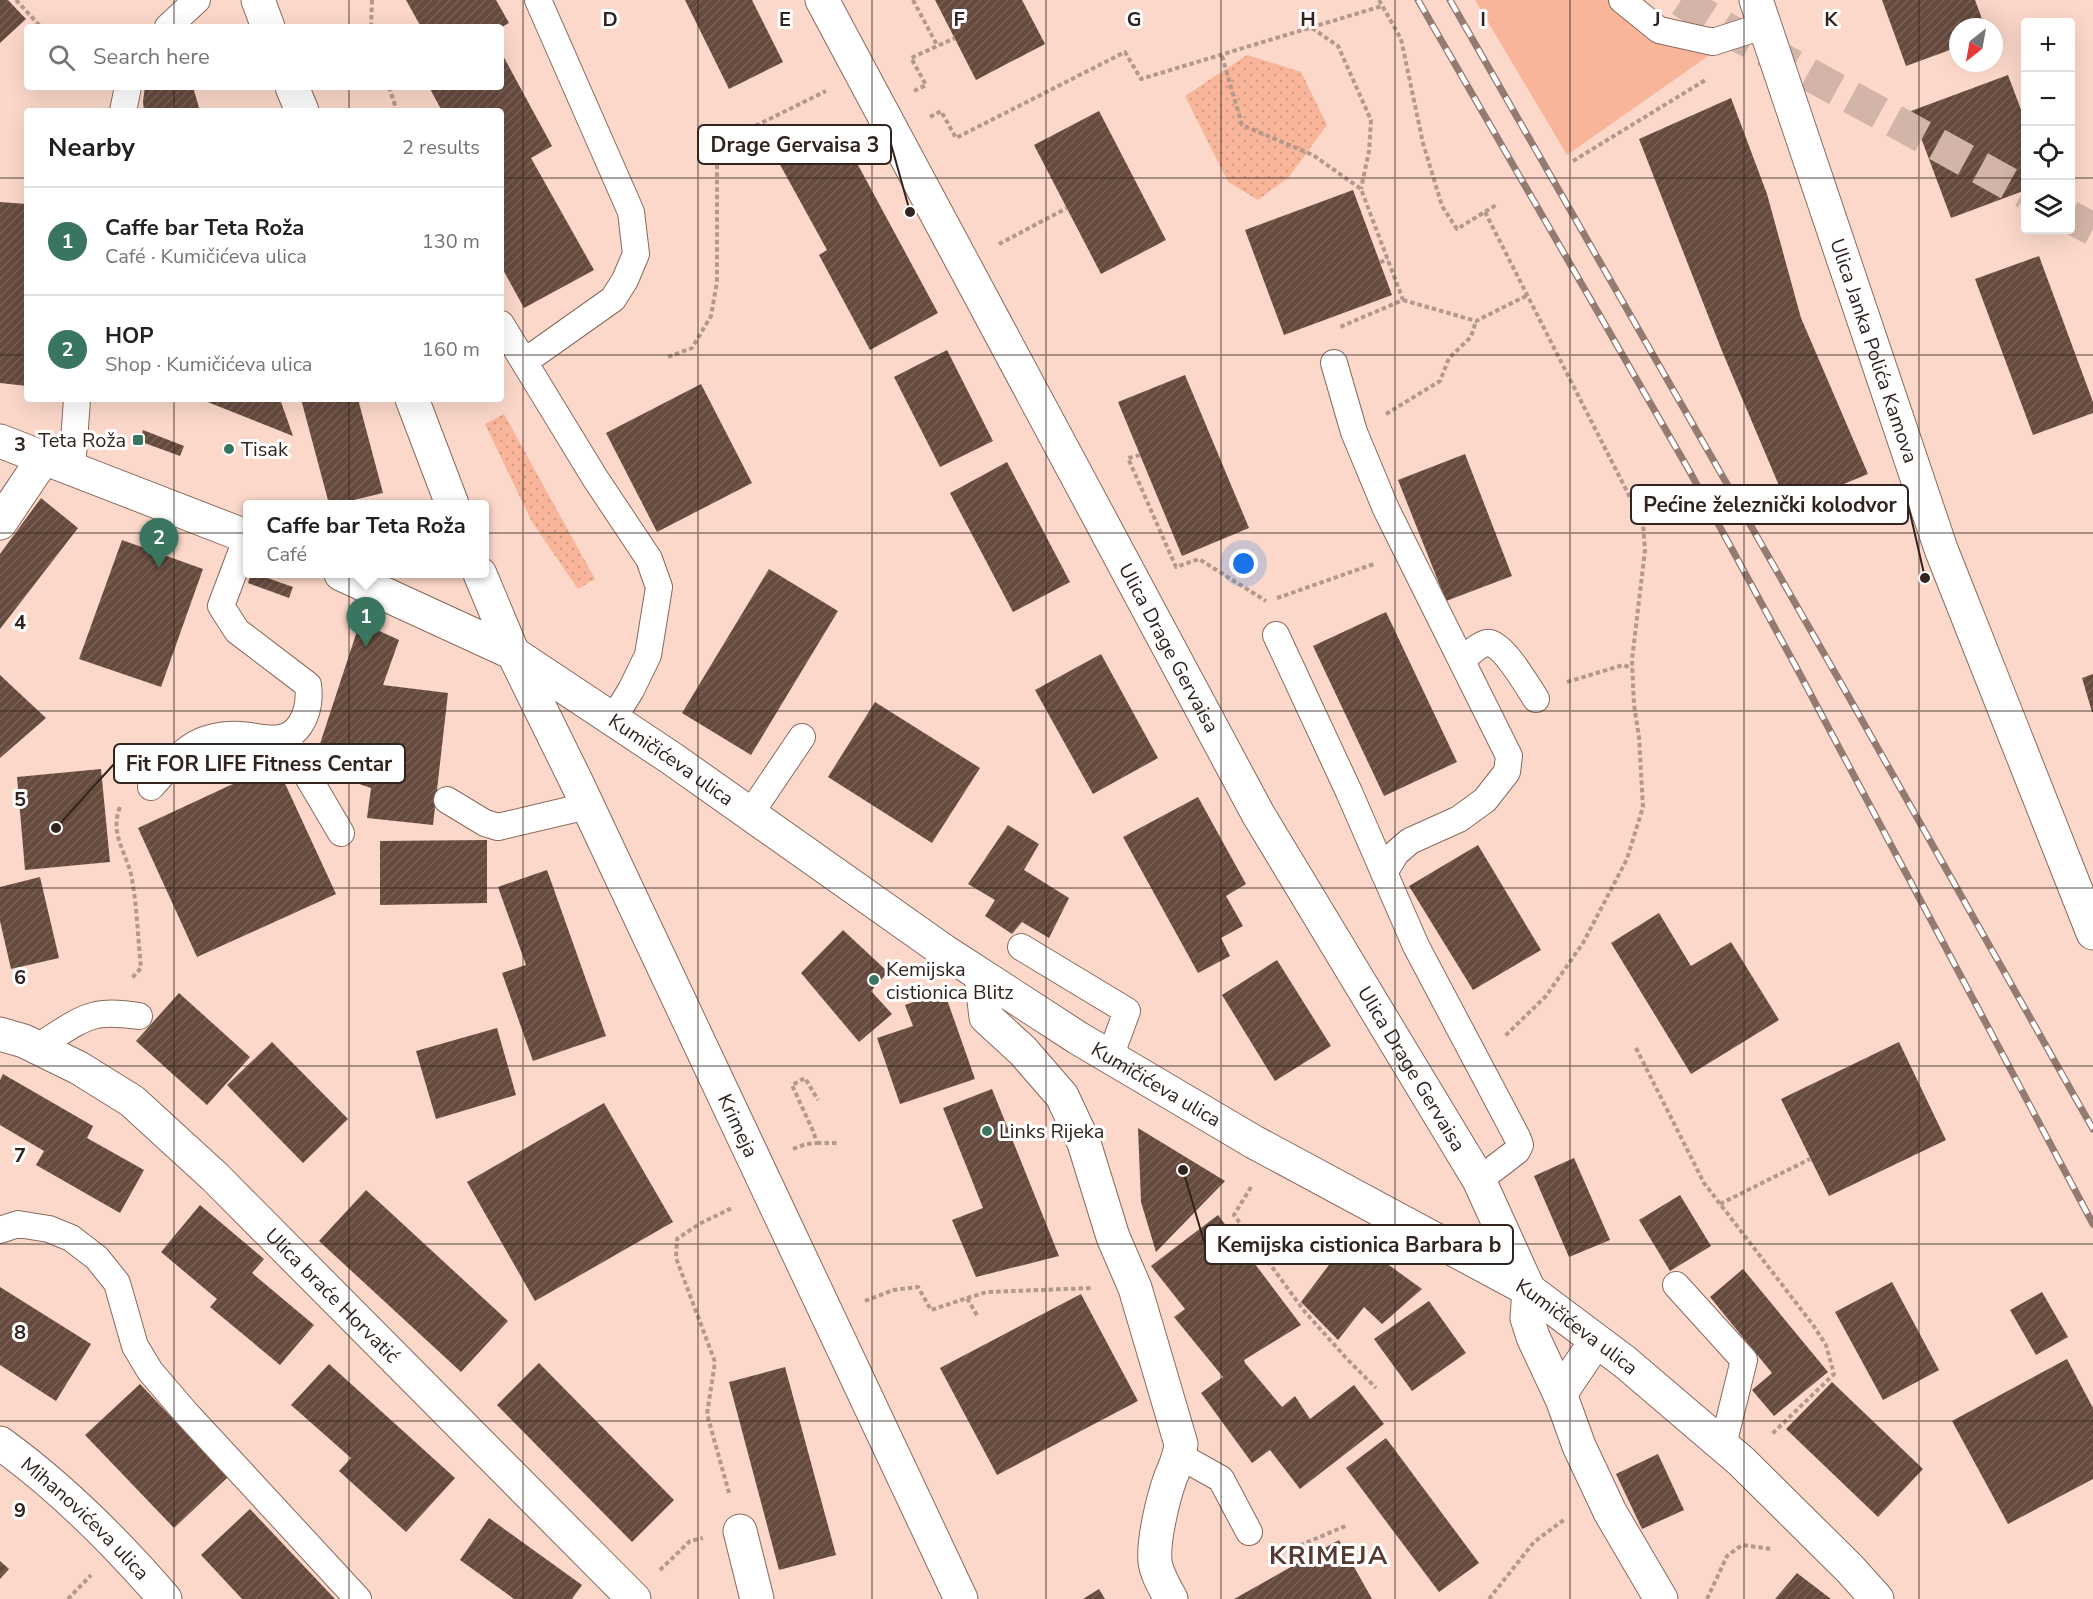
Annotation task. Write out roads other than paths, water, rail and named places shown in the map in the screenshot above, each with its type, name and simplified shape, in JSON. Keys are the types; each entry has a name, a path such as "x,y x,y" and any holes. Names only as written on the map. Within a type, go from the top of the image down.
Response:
{"street":[{"path":"258,0 267,24"},
{"name":"Ulica Drage Gervaisa","path":"822,0 1258,814 1479,1180 1529,1290"},
{"name":"Ulica Janka Polića Kamova","path":"1761,13 1941,549 2093,933"},
{"path":"293,90 301,108"},
{"path":"413,402 450,500"},
{"path":"0,441 243,535"},
{"path":"0,523 58,464"},
{"name":"Kumičićeva ulica","path":"352,578 513,653 613,719 944,951 1110,1057 1254,1142 1529,1290 1625,1362 1723,1445 1834,1553 1877,1599"},
{"name":"Krimeja","path":"482,578 513,653 961,1599"},
{"path":"981,976 986,1017 1023,1051 1062,1096 1084,1143 1113,1237 1135,1288 1181,1444 1180,1456 1159,1517 1155,1561 1171,1599"},
{"name":"Ulica braće Horvatić","path":"0,1034 37,1047 79,1068 132,1101 207,1169 633,1598"},
{"path":"1529,1290 1527,1318 1533,1337 1610,1512 1661,1599"},
{"path":"1560,1394 1596,1341"},
{"name":"Mihanovićeva ulica","path":"0,1443 77,1504 165,1599"},
{"path":"740,1531 757,1599"}],"lane":[{"path":"171,24 198,0"},
{"path":"524,362 613,299 625,280 636,254 631,212 538,0"},
{"path":"1622,0 1659,30 1713,42 1761,13"},
{"path":"124,108 127,90"},
{"path":"504,329 595,478 649,559 659,587 648,655 631,690 613,719"},
{"path":"1334,363 1354,432 1382,498 1509,756 1507,772 1485,800 1459,819 1410,841 1395,854 1384,873"},
{"path":"58,464 76,402"},
{"path":"151,787 188,748 208,738 239,735 264,739 285,738 297,730 306,717 308,686 237,631 221,606 243,548"},
{"path":"1276,635 1349,792 1416,946 1520,1144 1517,1151 1479,1180"},
{"path":"1461,660 1484,643 1491,643 1504,653 1536,699"},
{"path":"750,814 802,737"},
{"path":"285,738 341,833"},
{"path":"447,801 485,823 498,827 587,806"},
{"path":"1021,947 1127,1011 1110,1057"},
{"path":"37,1047 96,1015 120,1013 139,1016"},
{"path":"0,1230 18,1224 49,1229 71,1238 97,1258 117,1283 135,1346 150,1371 358,1599"},
{"path":"1676,1285 1744,1360 1723,1445"},
{"path":"1180,1456 1221,1479 1249,1532"}],"tunnel":[{"path":"1681,0 1728,30 2021,190"},
{"path":"2075,220 2093,229"}],"railway":[{"path":"1418,0 1690,472 2093,1224"},
{"path":"1450,0 2093,1129"}],"place":[{"name":"Drage Gervaisa 3","path":"910,212"},
{"name":"Teta Roža","path":"138,440"},
{"name":"Tisak","path":"229,449"},
{"name":"HOP","path":"159,568"},
{"name":"Pećine železnički kolodvor","path":"1925,578"},
{"name":"Caffe bar Teta Roža","path":"366,647"},
{"name":"Fit FOR LIFE Fitness Centar","path":"56,828"},
{"name":"Kemijska cistionica Blitz","path":"874,980"},
{"name":"Links Rijeka","path":"987,1131"},
{"name":"Kemijska cistionica Barbara b","path":"1183,1170"}],"district":[{"name":"KRIMEJA","path":"1329,1555"}]}
